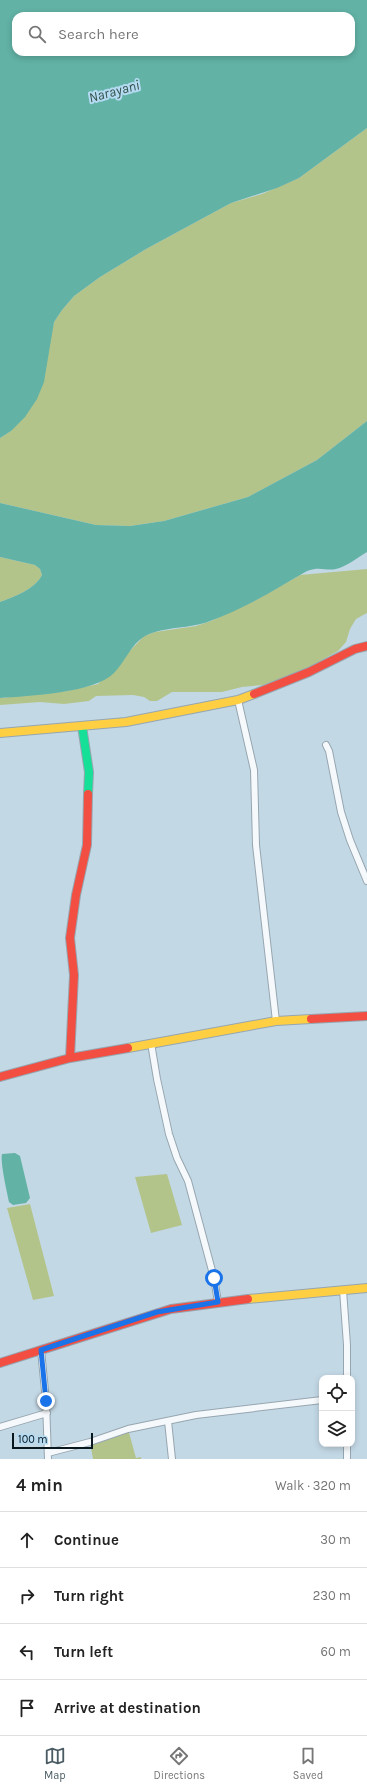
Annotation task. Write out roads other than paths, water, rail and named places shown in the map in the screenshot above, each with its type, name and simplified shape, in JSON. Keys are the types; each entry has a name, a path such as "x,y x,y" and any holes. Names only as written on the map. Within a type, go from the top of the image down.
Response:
{"street":[{"path":"0,733 126,722 238,700 309,672 355,649 367,646"},
{"path":"238,700 254,770 256,845 276,1021"},
{"path":"70,1058 74,975 70,938 76,895 87,845 89,772 82,726"},
{"path":"326,745 329,751 343,819 367,881"},
{"path":"0,1077 70,1058 276,1021 367,1016"},
{"path":"151,1043 169,1134 177,1158 188,1181 214,1278 218,1302"},
{"path":"0,1363 157,1312 218,1302 367,1288"},
{"path":"343,1290 348,1375"},
{"path":"41,1350 47,1413 48,1456 128,1429 168,1420 196,1415 319,1400"},
{"path":"0,1427 47,1413"},
{"path":"168,1420 172,1459"},
{"path":"347,1447 347,1459"}],"water":[{"name":"Narayani","path":"0,0 367,0 367,128 299,178 277,188 231,203 146,249 100,277 74,296 54,322 44,382 37,399 25,417 11,431 0,438"},
{"path":"367,421 367,552 340,568 315,569 307,571 247,605 210,621 202,624 161,631 145,636 132,648 118,669 105,680 77,689 60,692 0,698 0,602 18,595 29,588 39,580 42,575 40,569 35,565 0,557 0,503 96,525 130,526 164,521 248,497 317,460"},
{"path":"15,1153 20,1156 30,1198 26,1203 13,1205 9,1202 4,1177 2,1154"}]}
